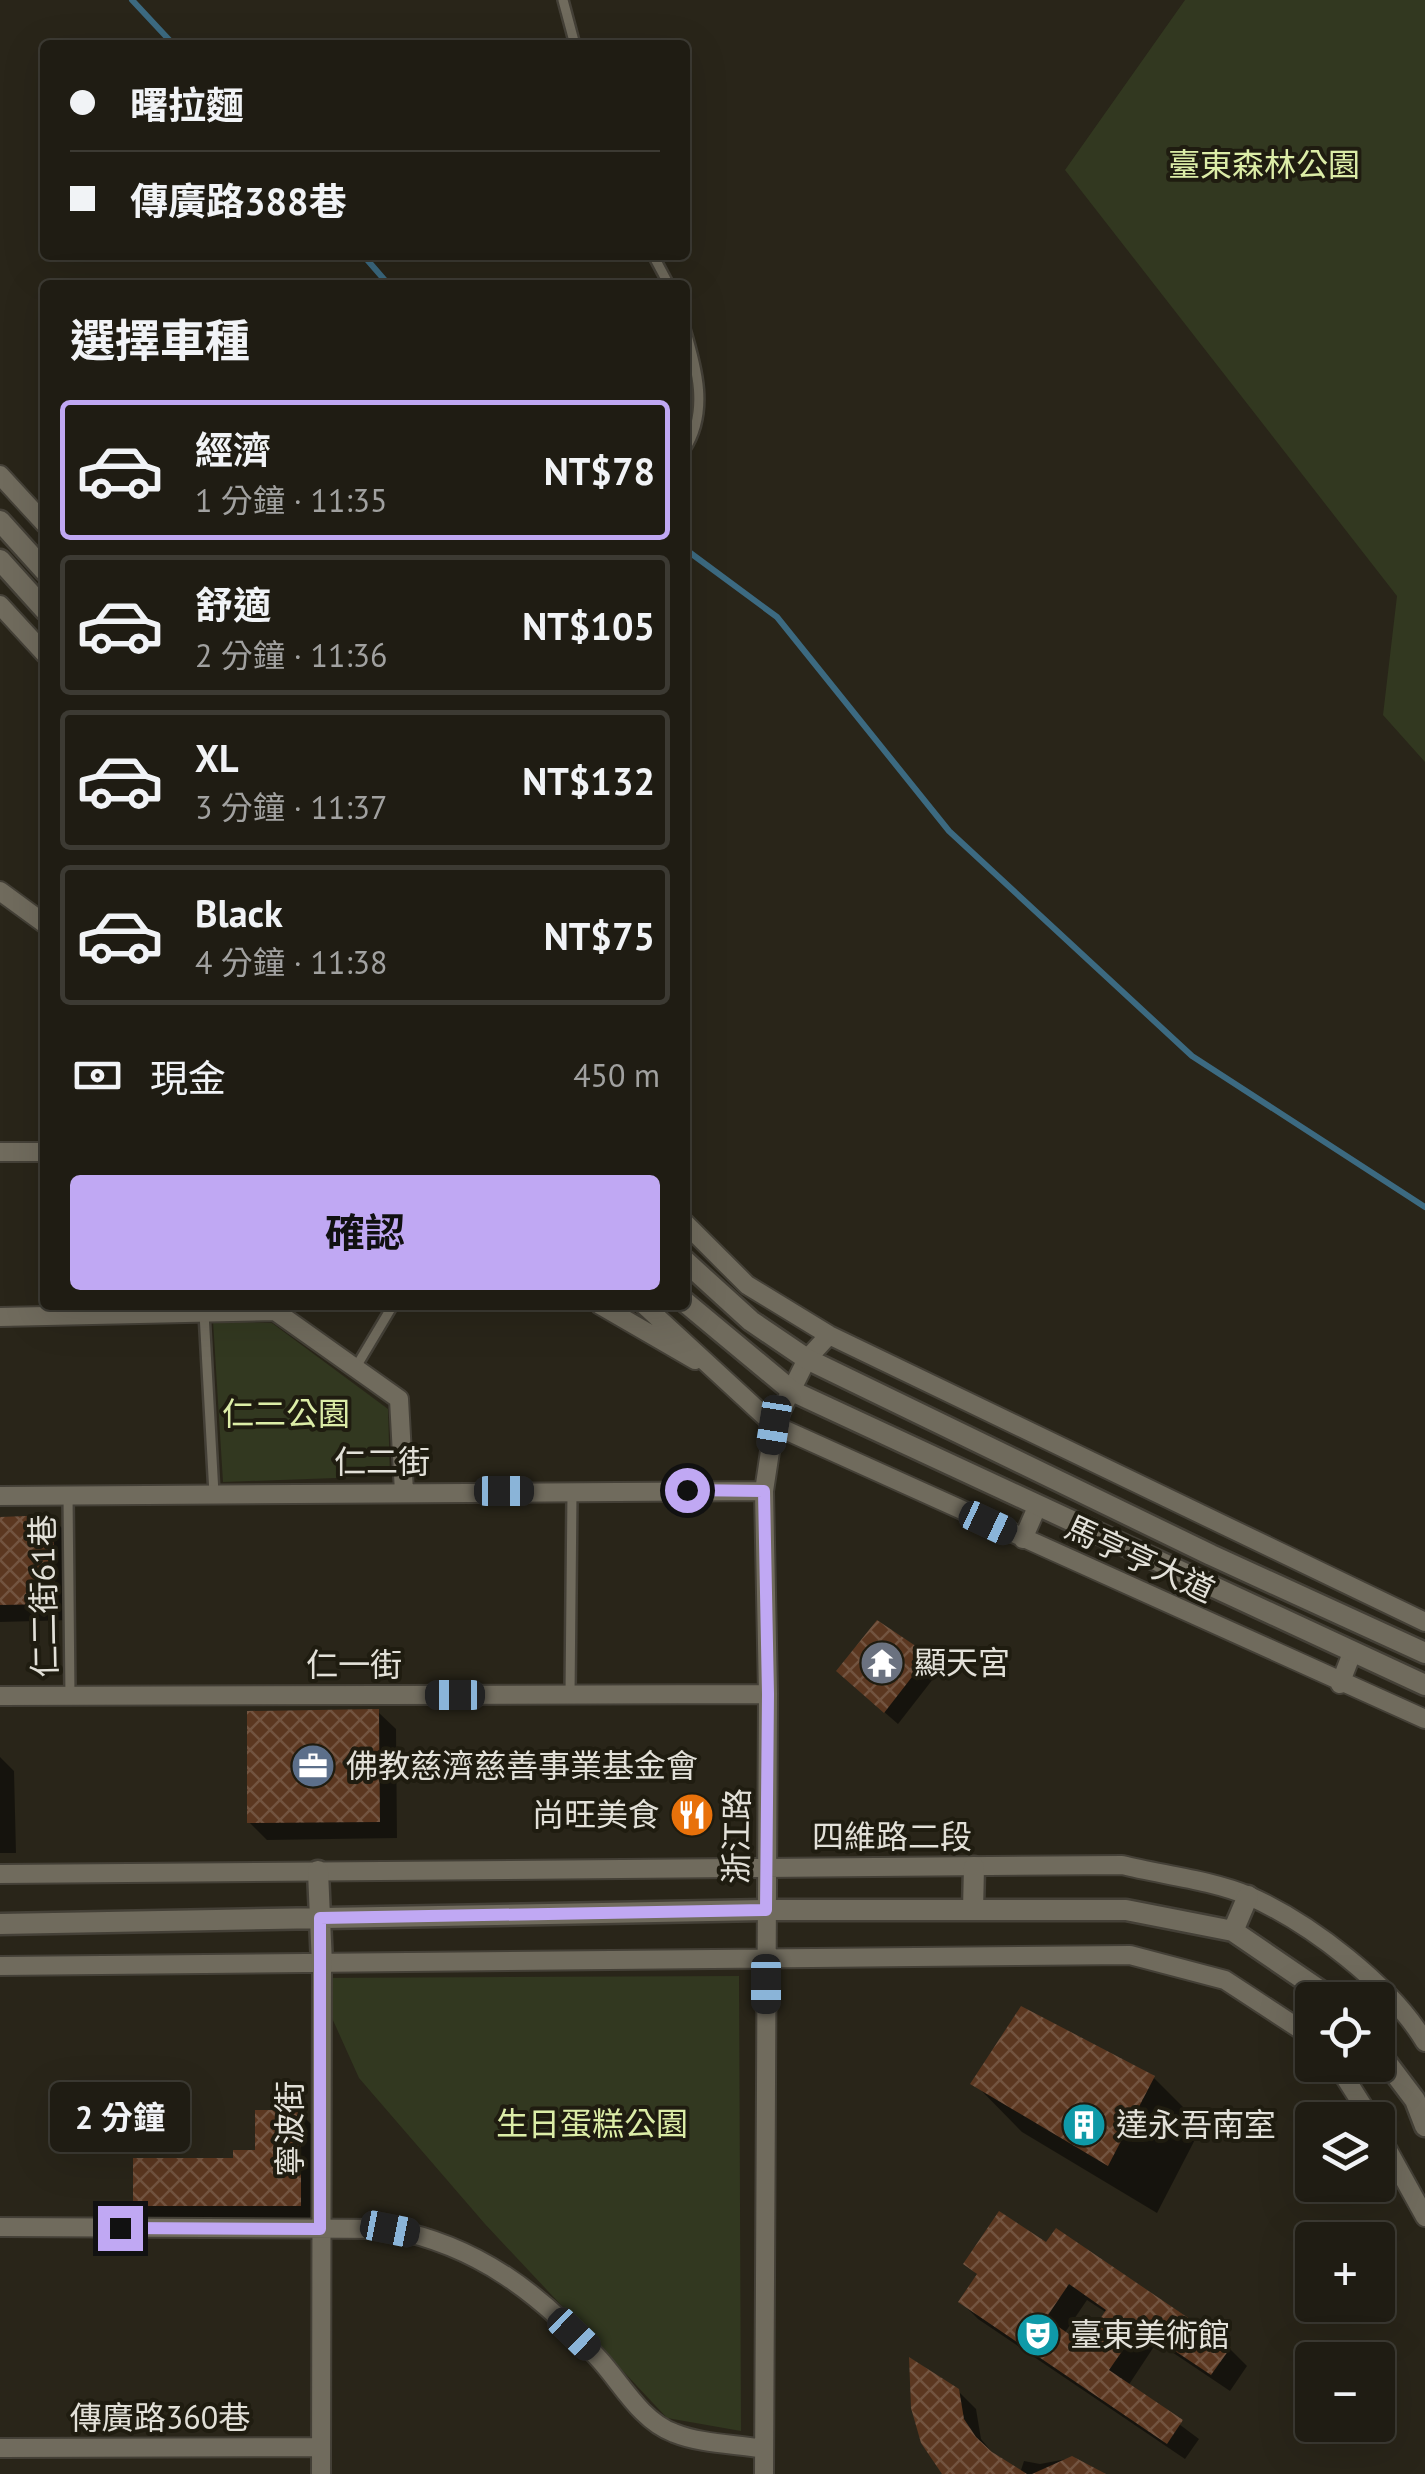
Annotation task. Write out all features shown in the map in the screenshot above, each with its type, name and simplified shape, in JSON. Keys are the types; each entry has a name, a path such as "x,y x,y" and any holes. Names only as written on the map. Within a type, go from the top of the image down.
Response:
{"street":[{"path":"0,475 40,519"},
{"path":"0,522 40,566"},
{"path":"0,560 40,604"},
{"path":"0,605 40,649"},
{"path":"0,891 40,920"},
{"path":"0,1152 40,1152"},
{"name":"馬亨亨大道","path":"690,1229 747,1285 829,1335 1374,1601 1425,1622"},
{"name":"馬亨亨大道","path":"690,1267 751,1322 808,1359 1048,1477 1425,1653"},
{"name":"馬亨亨大道","path":"690,1306 792,1390 1425,1685"},
{"path":"0,1317 275,1310 399,1399 404,1492"},
{"path":"609,1310 726,1378"},
{"name":"馬亨亨大道","path":"650,1310 774,1425 1340,1684 1425,1719"},
{"name":"浙江路","path":"764,2474 768,1694 764,1491 774,1425 808,1359 829,1335"},
{"path":"1048,1477 1059,1448"},
{"name":"仁二街","path":"0,1496 764,1491"},
{"path":"1024,1539 1038,1507"},
{"path":"1364,1627 1374,1601"},
{"path":"1340,1684 1352,1653"},
{"name":"仁一街","path":"0,1696 768,1694"},
{"name":"四維路二段","path":"0,1874 1122,1865 1248,1896 1343,1954 1415,2026 1425,2042"},
{"path":"973,1910 974,1866"},
{"path":"318,1872 322,1964"},
{"path":"1233,1932 1248,1896"},
{"path":"0,1924 766,1910 1126,1910 1233,1932 1306,1982"},
{"path":"0,1966 1130,1956 1225,1980 1295,2020"},
{"name":"寧波街","path":"321,2474 322,1964"},
{"path":"1395,2070 1420,2096 1425,2126"},
{"path":"1395,2163 1425,2217"},
{"path":"0,2227 390,2229 446,2242 482,2258 521,2284 600,2359 628,2397 672,2433 764,2449"},
{"name":"傳廣路360巷","path":"0,2448 320,2447"}],"lane":[{"path":"563,0 574,40"},
{"path":"690,345 700,376 695,434 690,442"},
{"path":"204,1310 214,1494"},
{"path":"355,1368 390,1310"},
{"path":"570,1695 572,1490"},
{"name":"仁二街61巷","path":"68,1495 70,1696"}],"green space":[{"name":"臺東森林公園","path":"1185,0 1425,0 1425,762 1383,715 1397,596 1065,170"},
{"name":"仁二公園","path":"213,1321 272,1323 388,1409 390,1476 223,1482"},
{"name":"生日蛋糕公園","path":"739,1976 741,2431 667,2418 485,2224 359,2078 314,1978"}],"building":[{"path":"53,1515 55,1604 0,1605 0,1517"},
{"name":"顯天宮","path":"877,1620 929,1655 884,1713 836,1671"},
{"name":"佛教慈濟慈善事業基金會","path":"379,1709 380,1822 247,1823 247,1711"},
{"name":"達永吾南室","path":"1021,2006 1155,2076 1108,2166 970,2084"},
{"path":"255,2110 301,2110 301,2206 133,2206 133,2158 233,2158 233,2150 255,2150"},
{"name":"臺東美術館","path":"999,2211 1046,2242 1056,2228 1231,2347 1211,2375 1139,2327 1109,2370 1183,2420 1167,2444 958,2302 977,2274 963,2264","holes":["1069,2284 1106,2310 1083,2344 1046,2318"]},
{"path":"909,2357 959,2389 964,2419 976,2437 1027,2474 942,2474 921,2443 911,2408"},
{"path":"1072,2456 1106,2474 1032,2474"}],"waterway":[{"path":"132,0 169,40"},
{"path":"367,260 385,280"},
{"path":"690,553 777,617 949,831 1192,1056 1425,1207"}],"place":[{"name":"顯天宮","path":"882,1663"},
{"name":"佛教慈濟慈善事業基金會","path":"313,1766"},
{"name":"尚旺美食","path":"692,1815"},
{"name":"達永吾南室","path":"1084,2125"},
{"name":"臺東美術館","path":"1038,2335"}],"route":[{"path":"120,2228 320,2229 320,1918 766,1910 768,1694 764,1491 687,1490"}]}
